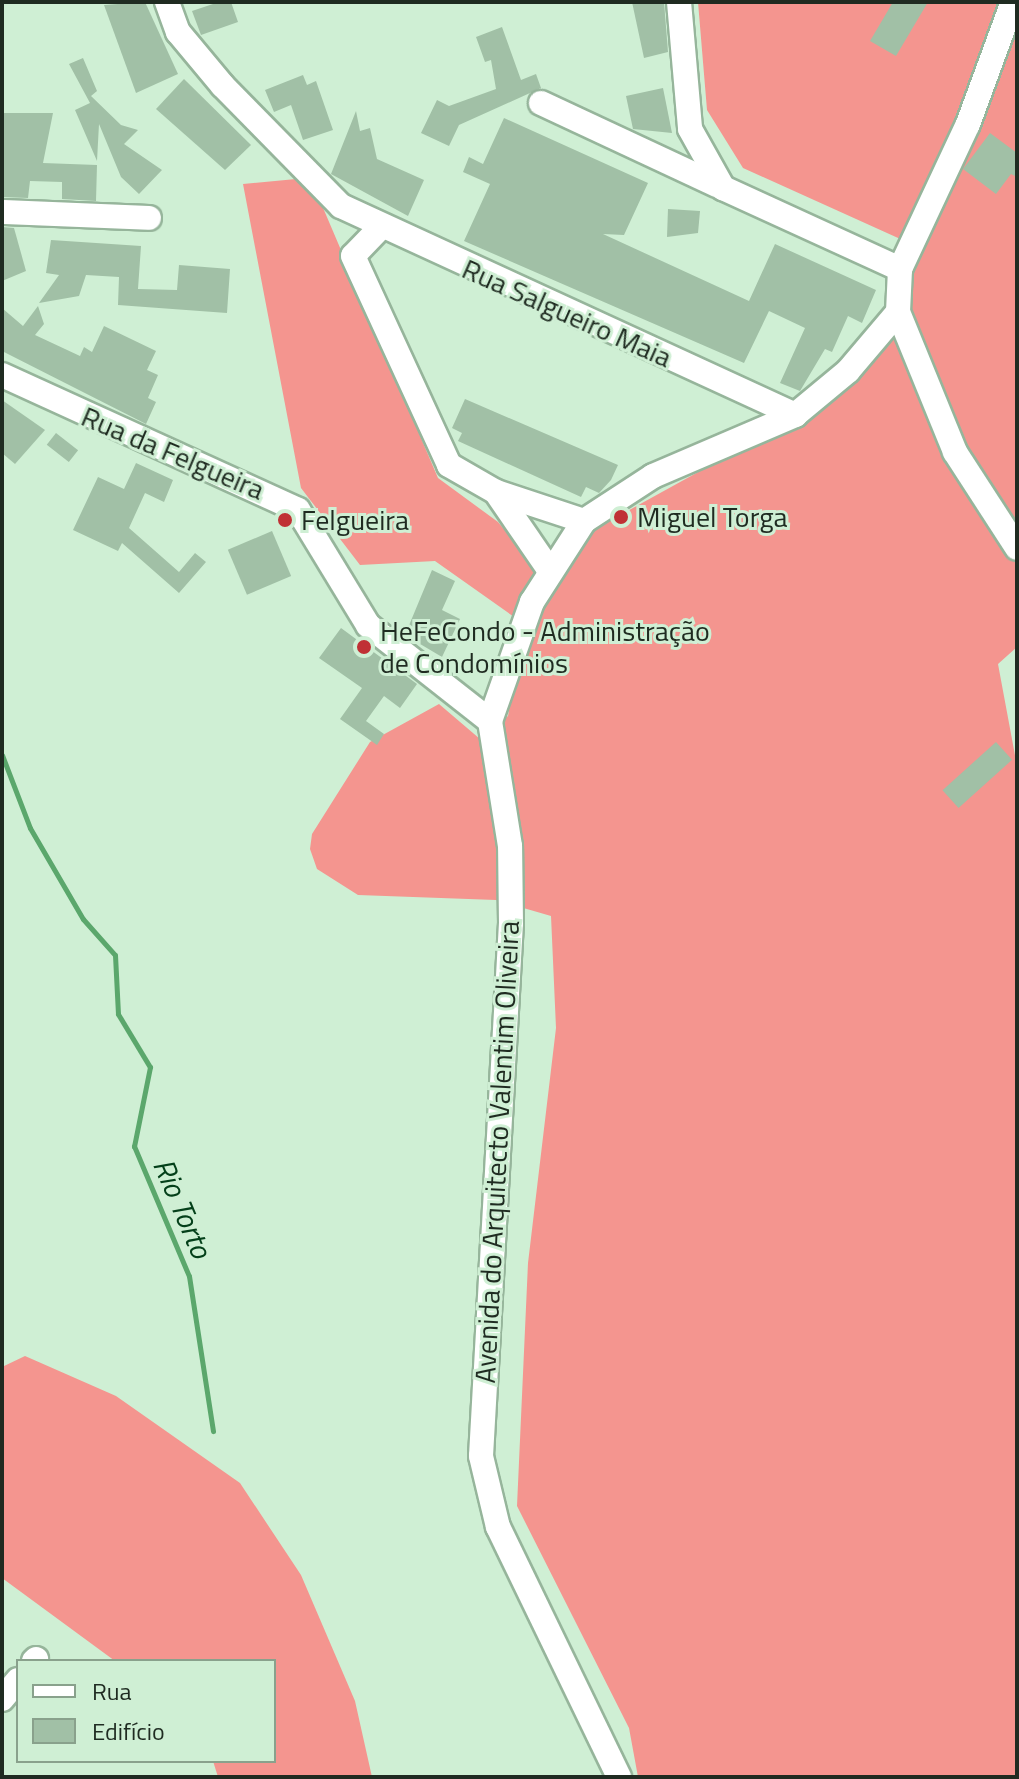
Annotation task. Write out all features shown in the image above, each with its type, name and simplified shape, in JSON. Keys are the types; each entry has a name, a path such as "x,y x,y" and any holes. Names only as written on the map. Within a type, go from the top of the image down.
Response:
{"street":[{"name":"Rua Salgueiro Maia","path":"167,2 178,32 223,86 341,206 379,229 795,415"},
{"path":"679,2 690,129 723,188"},
{"path":"1013,2 968,124 900,269 898,312 955,452 1017,548"},
{"path":"541,103 900,269"},
{"path":"341,206 353,256 449,465 496,492 584,521 653,476 795,415 866,353 898,312"},
{"path":"2,212 149,218"},
{"path":"353,256 379,229"},
{"name":"Rua da Felgueira","path":"2,375 298,510 368,625 490,721"},
{"path":"496,492 550,571"},
{"name":"Avenida do Arquitecto Valentim Oliveira","path":"584,521 550,571 515,640 490,721 510,846 511,923 481,1456 498,1527 619,1777"},
{"path":"2,1699 16,1682"}],"shaded area":[{"path":"698,2 1017,2 1017,647 998,664 1017,766 1017,1777 638,1777 629,1728 517,1506 528,1263 556,1028 551,916 496,900 358,895 317,869 310,849 312,834 370,742 439,704 480,739 508,716 524,624 435,561 360,565 301,488 243,184 296,179 318,196 438,478 498,522 529,559 561,569 584,535 847,390 891,336 912,286 918,247 743,168 707,110"},
{"path":"25,1356 116,1396 240,1483 301,1575 355,1701 372,1777 218,1777 214,1763 276,1763 276,1659 112,1659 2,1578 2,1367"}],"building":[{"path":"145,2 178,74 136,93 104,5"},
{"path":"219,2 231,2 238,22 201,35 192,11"},
{"path":"632,2 664,2 668,52 644,58"},
{"path":"893,2 928,2 896,56 870,41"},
{"path":"502,27 521,80 536,74 541,88 459,125 449,146 421,133 437,100 449,106 496,89 491,60 485,62 476,37"},
{"path":"83,58 97,91 91,96 121,125 138,130 124,144 162,170 139,194 121,177 99,124 97,161 75,110 90,103 69,64"},
{"path":"303,75 307,85 316,81 333,130 303,140 291,105 274,112 265,90"},
{"path":"184,79 251,145 225,170 156,109"},
{"path":"663,88 672,133 633,129 626,96"},
{"path":"356,111 360,131 370,128 377,159 424,180 408,216 331,174"},
{"path":"2,113 53,113 43,163 97,165 96,201 62,199 62,182 30,181 28,198 2,197"},
{"path":"504,118 648,183 624,235 603,234 749,301 775,244 876,290 862,323 848,316 832,352 825,349 800,391 780,383 805,328 769,311 744,363 464,241 490,184 463,172 469,157 483,164"},
{"path":"990,133 1017,153 1017,177 1011,174 996,194 963,169"},
{"path":"668,209 700,211 698,233 667,237"},
{"path":"2,227 14,228 26,271 2,281"},
{"path":"51,240 141,246 138,289 177,290 179,265 230,269 227,313 118,305 119,277 86,275 79,296 39,303 59,275 46,273"},
{"path":"38,306 44,324 35,335 80,356 84,347 92,352 104,326 156,351 147,370 158,375 148,398 156,402 146,424 2,351 2,308 23,326"},
{"path":"465,399 618,465 611,480 599,493 586,487 581,497 458,441 462,433 452,428"},
{"path":"2,400 45,430 15,464 2,453"},
{"path":"56,433 78,450 69,462 47,445"},
{"path":"136,463 173,480 164,502 145,493 129,528 179,572 195,553 206,562 179,593 122,543 118,551 73,530 98,477 124,489"},
{"path":"272,531 291,576 247,595 228,550"},
{"path":"432,570 455,581 442,610 460,619 442,657 405,635"},
{"path":"341,628 417,684 400,708 384,696 366,721 384,734 377,745 340,719 362,688 319,658"},
{"path":"996,742 1012,760 959,808 942,790"}],"waterway":[{"name":"Rio Torto","path":"2,755 30,828 83,919 115,955 118,1014 150,1067 134,1146 189,1276 213,1431"}],"place":[{"name":"Miguel Torga","path":"621,517"},
{"name":"Felgueira","path":"285,520"},
{"name":"HeFeCondo - Administração de Condomínios","path":"364,647"}]}
